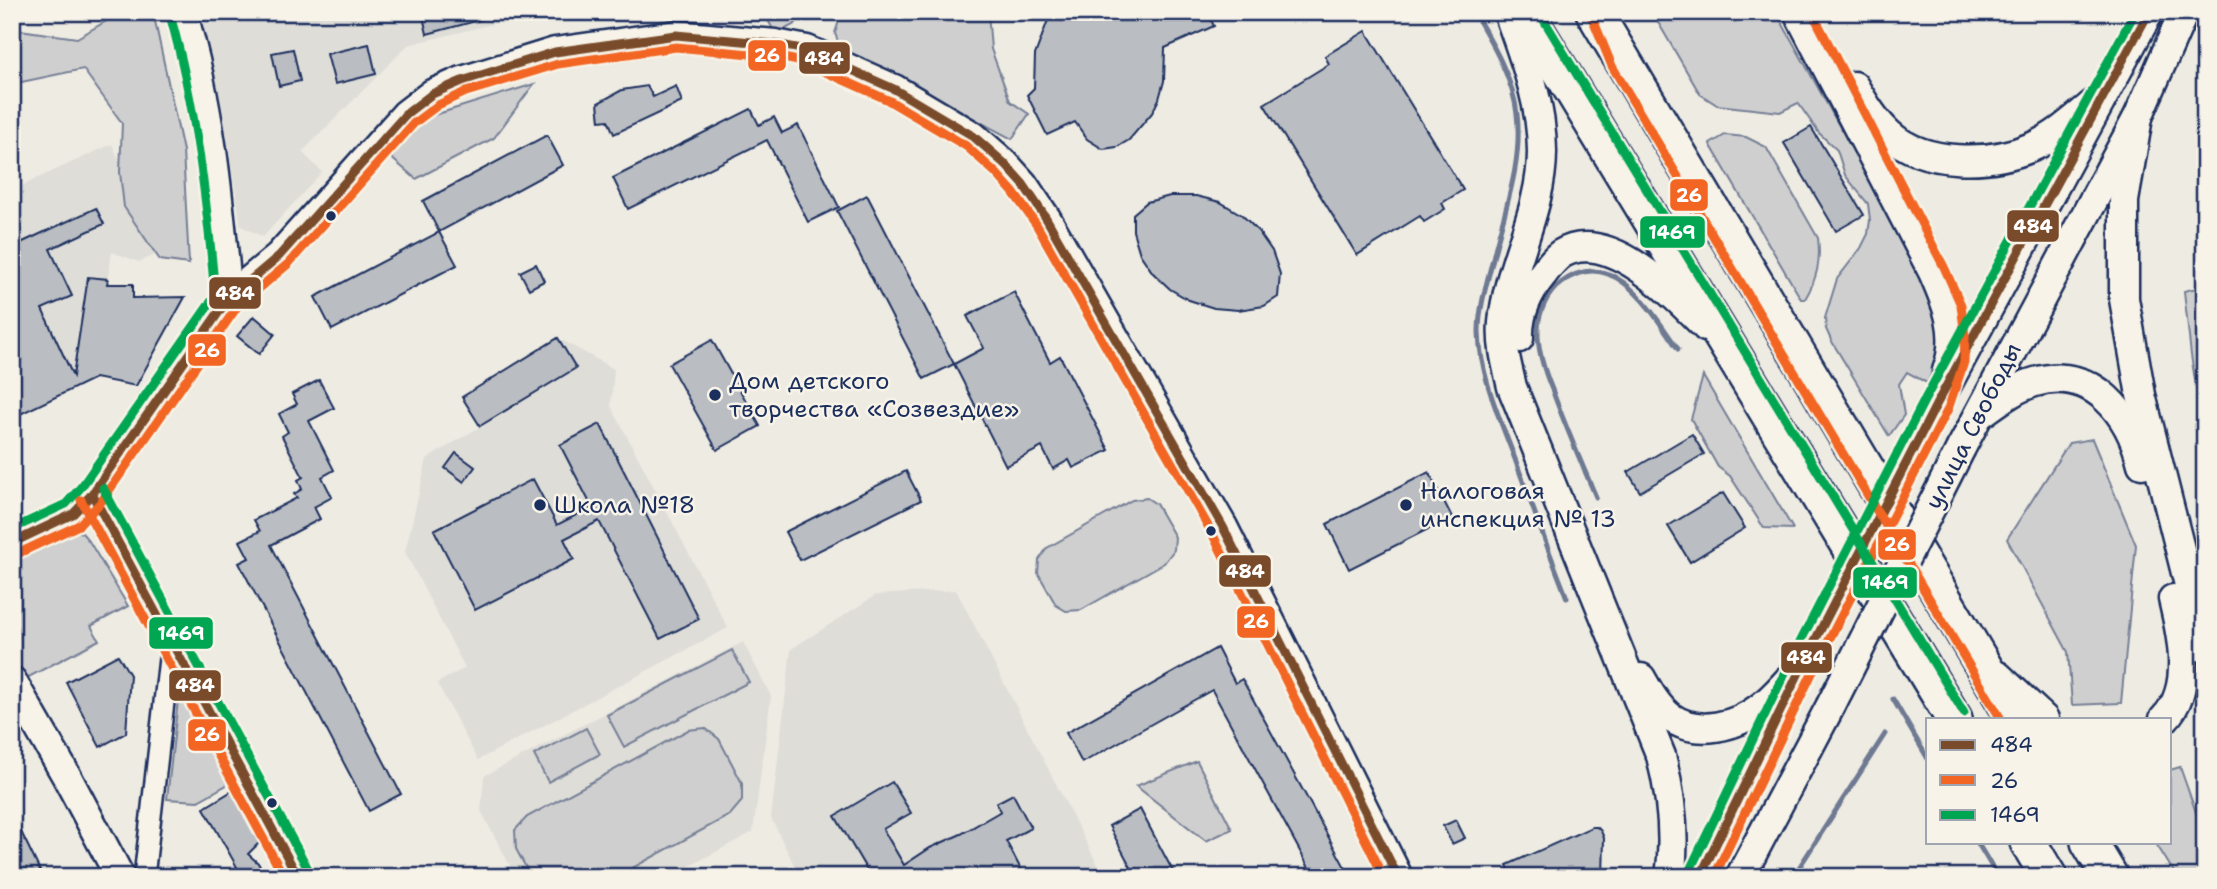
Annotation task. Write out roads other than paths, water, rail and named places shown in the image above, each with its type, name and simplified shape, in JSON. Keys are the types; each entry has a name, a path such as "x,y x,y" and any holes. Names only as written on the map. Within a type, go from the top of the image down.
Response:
{"highway":[{"path":"1525,12 1953,718"},
{"path":"1594,12 2014,718"},
{"path":"2090,844 2110,877"}],"main road":[{"path":"182,12 211,137 228,299"},
{"path":"1508,12 1529,69 1539,118 1542,153 1530,221 1507,296 1503,326 1504,354 1512,387 1661,756 1667,779 1673,828 1670,877"},
{"path":"1602,12 1623,60"},
{"path":"1798,12 1933,272 1949,309 1953,337 1952,359 1936,405"},
{"path":"1814,12 1868,110 1890,135 1911,148 1938,157 1969,160 2003,157 2033,147 2062,129 2103,96"},
{"name":"улица Свободы","path":"1700,877 1803,664 1936,405 2150,12"},
{"name":"улица Свободы","path":"1740,877 1830,708 1976,416 2138,117 2184,12"},
{"path":"12,543 73,514 92,494 228,299 279,256 406,114 432,94 463,81 555,52 676,35 775,44 807,50 894,89 973,136 1023,184 1046,218 1223,527 1398,877"},
{"path":"2138,117 2124,201 2124,299 2141,395 2205,648"},
{"path":"1735,356 1655,279 1626,260 1595,247 1577,248 1562,254 1549,265 1524,304 1518,326 1519,352 1528,382 1637,670 1653,699 1671,718 1692,726 1716,727 1738,722 1763,706 1803,664"},
{"path":"1976,416 2024,386 2062,379 2075,381 2098,392 2109,400 2125,420 2139,451 2184,655 2176,700 2165,718"},
{"path":"92,494 298,877"},
{"path":"1977,656 2043,718"},
{"path":"12,681 120,877"}],"street":[{"path":"144,877 171,640"}],"waterway":[{"path":"1474,12 1511,87 1518,132 1512,185 1482,303 1479,322 1480,348 1492,397 1567,598"},
{"path":"1596,497 1563,419 1540,354 1538,324 1548,298 1561,283 1580,273 1598,271 1614,277 1643,301 1678,349"},
{"path":"1893,699 1926,756"},
{"path":"1793,877 1885,734"},
{"path":"1978,844 1998,877"}],"place":[{"name":"Дом детского творчества «Созвездие»","path":"715,395"},
{"name":"Школа №18","path":"540,505"},
{"name":"Налоговая инспекция № 13","path":"1406,505"}]}
